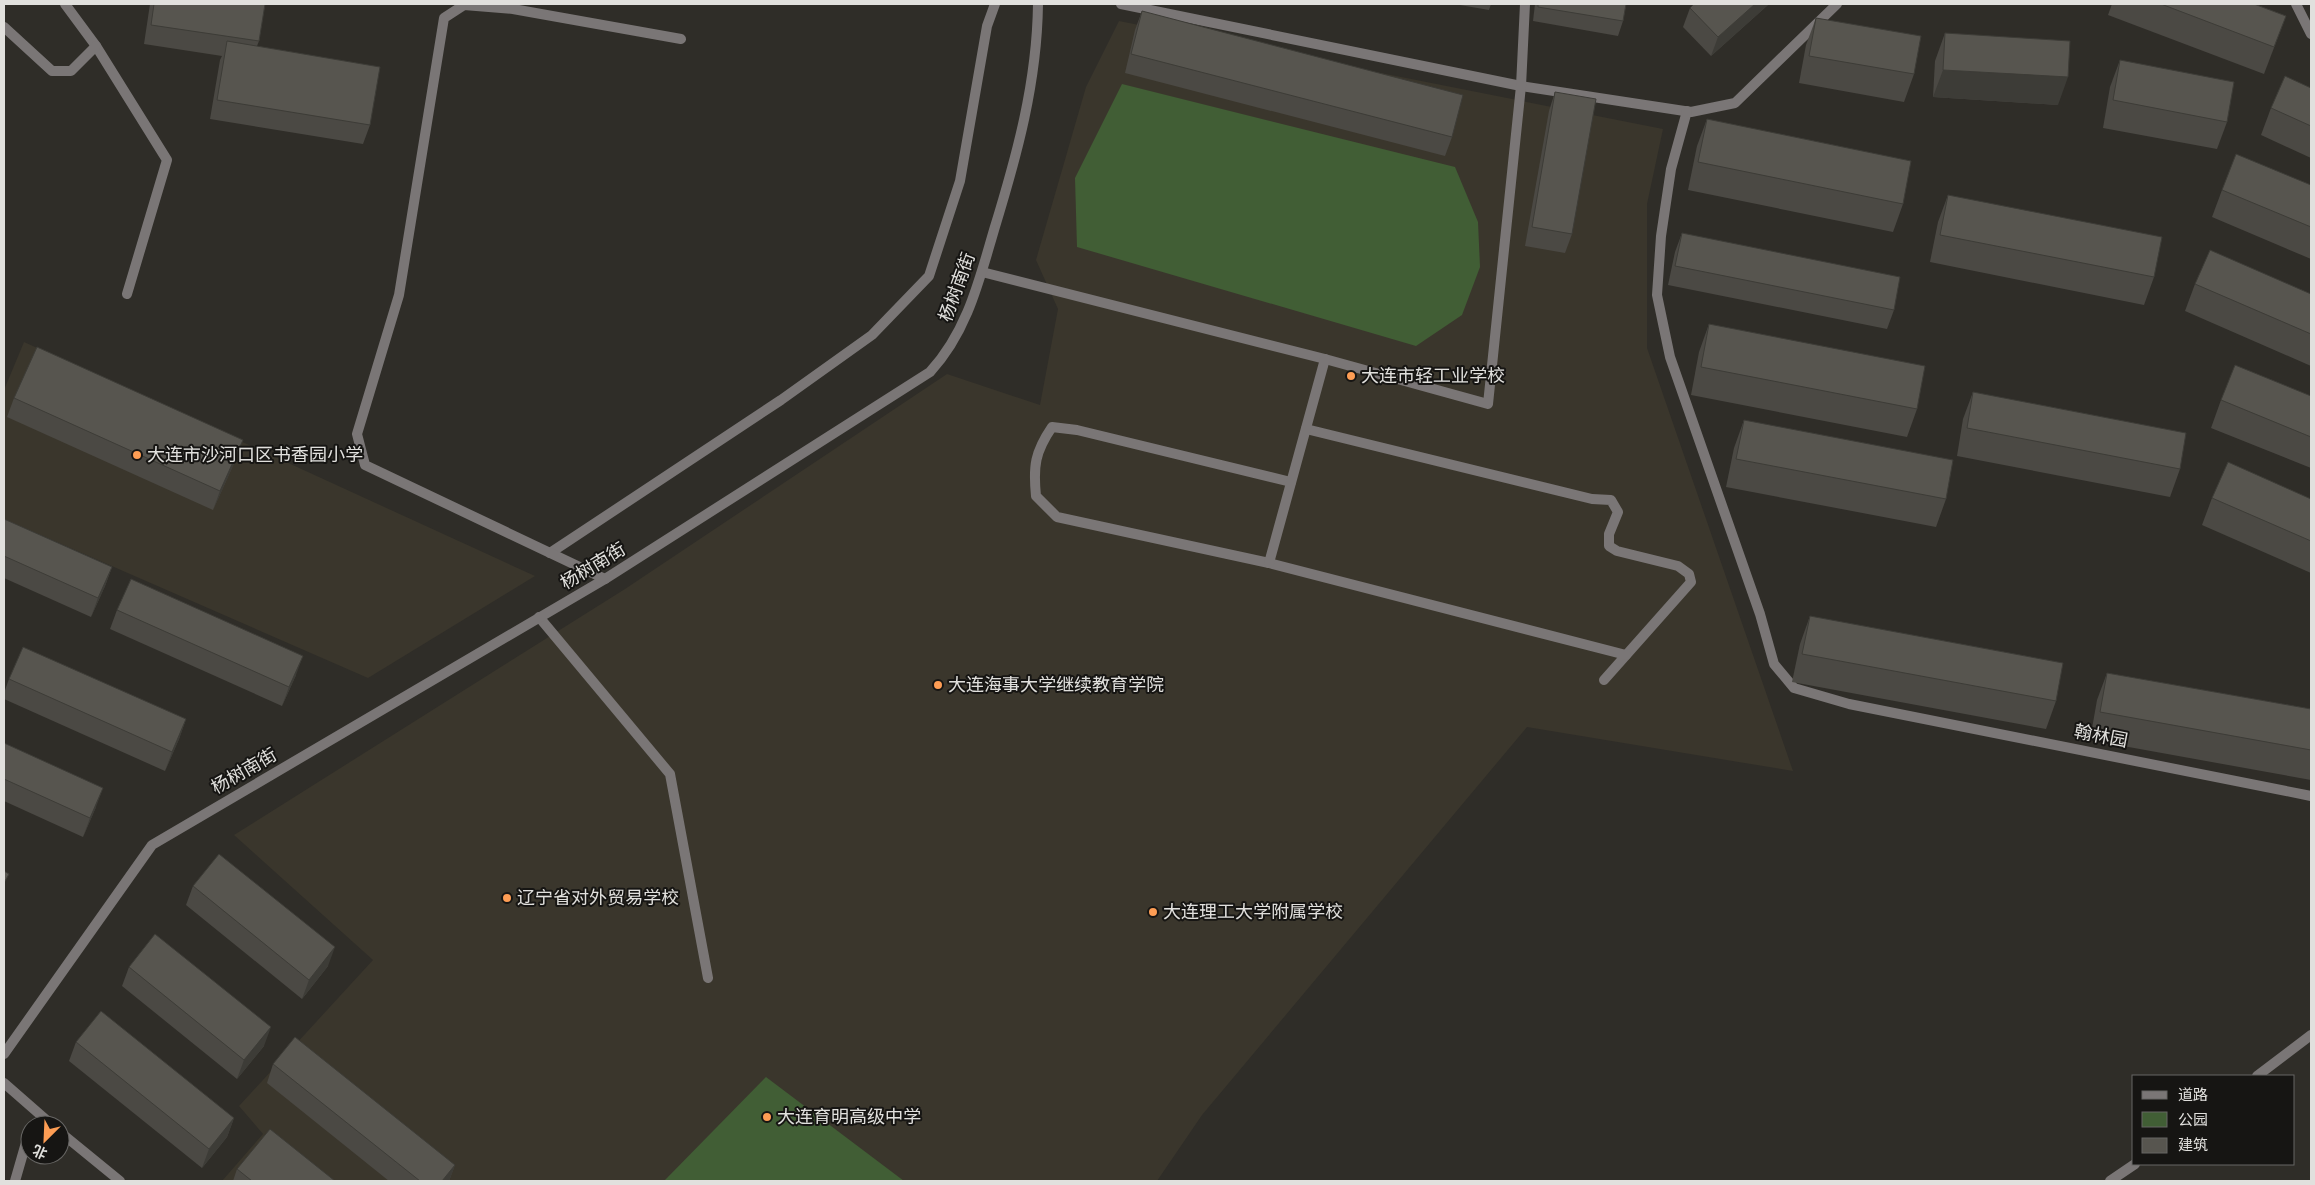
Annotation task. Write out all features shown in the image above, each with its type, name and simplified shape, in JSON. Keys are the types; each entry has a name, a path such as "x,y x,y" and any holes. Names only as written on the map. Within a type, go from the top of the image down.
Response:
{"street":[{"path":"65,4 96,46 167,160 127,294"},
{"path":"550,552 781,400 872,335 929,276 960,180 987,26 995,4"},
{"name":"杨树南街","path":"4,1054 152,845 605,579 930,372 945,356 971,306 1020,144 1031,89 1038,4"},
{"path":"1121,4 1521,86 1687,111 1735,103 1837,4"},
{"path":"982,272 1325,359 1488,404 1521,86 1525,4"},
{"path":"2296,4 2311,34"},
{"path":"605,579 365,465 357,434 398,295 444,18 464,5 513,9 681,39"},
{"path":"4,26 52,71 71,71 96,46"},
{"name":"翰林园","path":"1687,111 1671,169 1661,236 1657,295 1670,357 1760,614 1774,664 1794,688 1849,704 1884,709 2311,796"},
{"path":"1269,563 1325,359"},
{"path":"1291,482 1077,430 1052,427 1043,441 1034,469 1036,496 1057,517 1269,563 1626,656"},
{"path":"1306,429 1592,499 1611,500 1618,512 1609,534 1609,546 1617,551 1678,566 1689,574 1691,582 1604,680"},
{"path":"539,617 670,774 708,978"},
{"path":"2258,1075 2311,1035"},
{"path":"4,1083 40,1115"},
{"path":"34,1115 35,1111"},
{"path":"70,1140 120,1181"},
{"path":"16,1181 20,1165"},
{"path":"2110,1181 2134,1165"}],"shaded area":[{"path":"1119,21 1663,129 1647,204 1647,348 1793,771 1527,727 1202,1115 1157,1181 222,1181 263,1134 239,1106 373,960 234,835 625,589 947,374 1040,405 1058,309 1036,260 1086,87"},
{"name":"大连市沙河口区书香园小学","path":"24,342 535,576 368,678 4,519 4,390"}],"green space":[{"path":"1122,84 1455,167 1478,222 1480,267 1462,315 1416,346 1077,247 1075,178"},
{"name":"大连育明高级中学","path":"766,1077 904,1181 664,1181"}],"building":[{"path":"154,4 265,4 259,41 151,25"},
{"path":"1538,4 1626,4 1623,21 1538,7"},
{"path":"1694,4 1755,4 1718,37 1690,8"},
{"path":"2161,4 2254,4 2286,16 2274,47"},
{"path":"1142,11 1463,95 1452,137 1131,54"},
{"path":"1816,18 1921,36 1914,74 1809,56"},
{"path":"1945,33 2070,41 2068,77 1943,70"},
{"path":"227,41 380,67 370,125 217,100"},
{"path":"2120,60 2234,82 2227,122 2113,100"},
{"path":"2285,76 2311,88 2311,126 2271,108"},
{"path":"1555,92 1596,99 1572,234 1532,227"},
{"path":"1707,119 1911,161 1903,204 1698,162"},
{"path":"2236,154 2311,185 2311,227 2222,190"},
{"path":"1948,195 2162,237 2154,277 1940,235"},
{"path":"1682,233 1900,277 1894,310 1675,266"},
{"path":"2210,250 2311,294 2311,334 2195,284"},
{"path":"1709,324 1925,366 1917,409 1701,367"},
{"path":"37,347 243,440 220,491 14,398"},
{"path":"2235,365 2311,396 2311,437 2221,400"},
{"path":"1973,392 2186,433 2180,469 1967,428"},
{"path":"1744,420 1953,460 1946,499 1736,459"},
{"path":"2228,462 2311,499 2311,541 2212,498"},
{"path":"4,519 112,567 98,598 4,556"},
{"path":"131,579 303,656 289,687 117,610"},
{"path":"1810,616 2063,663 2056,701 1802,654"},
{"path":"23,647 186,719 172,752 9,679"},
{"path":"2107,673 2311,709 2311,750 2100,712"},
{"path":"4,743 103,788 90,818 4,779"},
{"path":"219,854 335,947 309,980 193,886"},
{"path":"4,871 9,874 4,883"},
{"path":"155,934 271,1027 244,1060 129,967"},
{"path":"101,1011 234,1118 209,1149 76,1042"},
{"path":"295,1037 455,1165 442,1181 420,1181 273,1064"},
{"path":"270,1129 335,1181 252,1181 237,1169"}],"place":[{"name":"大连市轻工业学校","path":"1351,376"},
{"name":"大连市沙河口区书香园小学","path":"137,455"},
{"name":"大连海事大学继续教育学院","path":"938,685"},
{"name":"辽宁省对外贸易学校","path":"507,898"},
{"name":"大连理工大学附属学校","path":"1153,912"},
{"name":"大连育明高级中学","path":"767,1117"}]}
